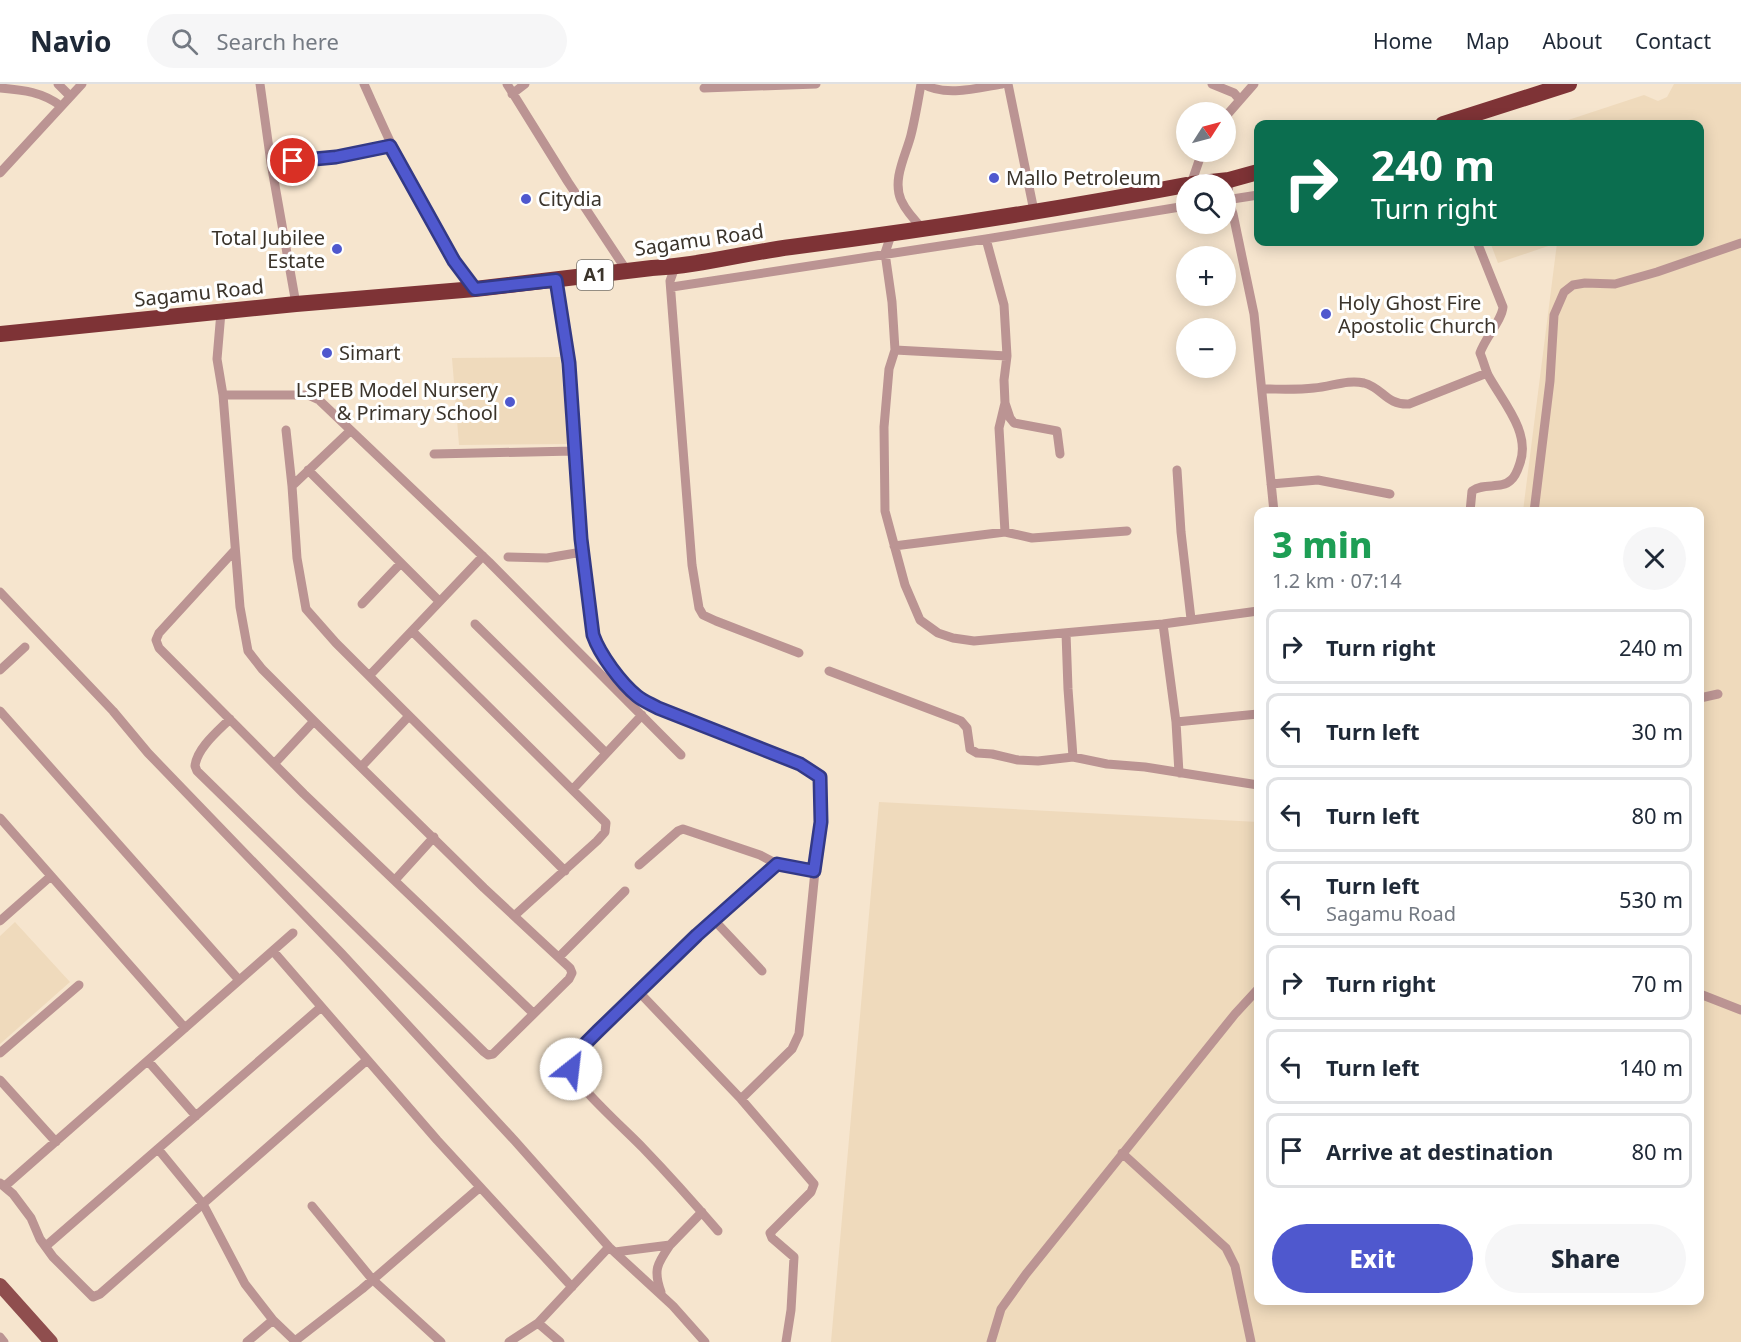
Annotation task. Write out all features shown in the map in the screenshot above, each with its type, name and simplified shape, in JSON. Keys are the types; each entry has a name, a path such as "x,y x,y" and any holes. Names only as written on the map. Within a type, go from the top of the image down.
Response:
{"highway":[{"path":"1455,120 1564,85"},
{"path":"1236,178 1254,173"},
{"name":"Sagamu Road","path":"0,334 296,304 475,289 675,267 788,248 924,230 1176,187"}],"main road":[{"path":"0,1285 51,1342"}],"street":[{"path":"58,84 70,96"},
{"path":"0,173 82,84"},
{"path":"260,84 271,164 296,304"},
{"path":"364,84 390,146 454,261 475,289"},
{"path":"507,84 627,272"},
{"path":"512,94 525,84"},
{"path":"704,88 816,84"},
{"path":"924,230 901,199 899,190 903,157 911,136 922,84 947,91 1002,84"},
{"path":"1008,84 1034,211"},
{"path":"1212,84 1226,88 1239,100"},
{"path":"1236,104 1254,84"},
{"path":"0,88 34,92 49,97 61,106"},
{"path":"271,164 336,157 390,146"},
{"path":"1236,198 1254,196"},
{"path":"672,286 1176,208"},
{"path":"1236,228 1254,315 1273,507"},
{"path":"891,235 885,253 892,302 895,350 889,369 884,449 885,511 915,614 926,626 953,638 974,641 1163,624 1254,612"},
{"path":"986,239 1002,294 1007,356 1004,380 1005,403 1010,418 1014,423 1056,431 1060,454"},
{"path":"1535,507 1550,381 1554,315 1564,292 1573,285 1585,283 1615,284 1741,243"},
{"path":"1470,507 1472,491 1477,487 1505,484 1511,481 1523,454 1522,438 1486,373 1480,353 1503,307 1479,246"},
{"path":"675,267 670,280 692,565 699,608 703,615 716,621 799,653"},
{"path":"556,280 569,363 582,552 596,645 637,696 658,708 800,764 820,777 821,822 814,871 799,1034 792,1049 741,1099"},
{"path":"221,312 217,359 223,395 240,607 248,651 314,721 570,968 572,973 569,979 493,1054 484,1052 197,771 195,766 198,758 230,719"},
{"path":"895,350 1007,356"},
{"path":"1263,389 1317,388 1357,382 1373,387 1391,402 1400,405 1409,404 1486,373"},
{"path":"223,395 308,395 319,400 483,556 681,755"},
{"path":"1005,403 999,428 1005,532"},
{"path":"286,430 297,558 306,609 336,643 566,871"},
{"path":"292,486 350,431"},
{"path":"434,454 574,451"},
{"path":"308,470 439,601"},
{"path":"1177,470 1191,620"},
{"path":"1271,484 1318,480 1389,495"},
{"path":"894,546 1005,532 1032,538 1127,531"},
{"path":"236,550 167,624 156,640 159,648 274,764 533,1013"},
{"path":"508,556 547,558 582,552"},
{"path":"369,676 483,556"},
{"path":"362,604 401,563"},
{"path":"0,592 113,711 148,753 342,954 516,1141 612,1249 661,1294 705,1342"},
{"path":"475,624 606,753"},
{"path":"1163,624 1176,722 1179,773"},
{"path":"412,631 606,823 605,832 566,871 514,916"},
{"path":"1066,633 1073,757"},
{"path":"0,670 25,647"},
{"path":"829,671 961,721 967,728 968,745 973,752 1018,760 1038,761 1073,757 1107,764 1145,767 1254,784"},
{"path":"1704,697 1718,694"},
{"path":"0,711 239,980"},
{"path":"1176,722 1254,714"},
{"path":"573,789 642,715"},
{"path":"362,766 409,716"},
{"path":"274,764 314,721"},
{"path":"0,818 185,1028"},
{"path":"639,865 678,831 683,830 760,855 777,864 814,871"},
{"path":"395,880 434,837"},
{"path":"718,1231 650,1155 585,1089 571,1069 573,1056 714,920 777,864"},
{"path":"0,921 51,876"},
{"path":"559,957 625,891"},
{"path":"714,920 762,971"},
{"path":"293,933 56,1142 3,1185 31,1218 40,1239 53,1257 93,1297 367,1060"},
{"path":"273,951 320,1008 480,1188 572,1287"},
{"path":"0,1053 79,985"},
{"path":"638,992 741,1099 814,1184 812,1192 770,1233 772,1238 794,1257 792,1310 786,1342"},
{"path":"990,1342 1001,1309 1026,1274 1122,1153 1254,994"},
{"path":"1704,996 1741,1010"},
{"path":"46,1246 320,1008"},
{"path":"148,1061 196,1116"},
{"path":"0,1080 56,1142"},
{"path":"158,1149 203,1204 245,1284 273,1320 296,1342 480,1188"},
{"path":"1122,1153 1226,1248 1235,1266 1251,1342"},
{"path":"312,1206 372,1279 441,1342"},
{"path":"661,1294 656,1280 656,1268 670,1245 702,1212"},
{"path":"509,1342 538,1323 612,1249 670,1245"},
{"path":"247,1342 273,1320"},
{"path":"538,1323 560,1342"},
{"path":"0,1337 4,1342"}],"shaded area":[{"path":"1674,84 1741,84 1741,1342 831,1342 879,802 1254,822 1254,1305 1704,1305 1704,507 1524,507 1557,246 1704,246 1704,120 1568,120 1644,95 1658,101 1667,97"},
{"path":"1492,246 1548,246 1498,263"},
{"name":"LSPEB Model Nursery & Primary School","path":"560,357 568,444 459,445 452,358"},
{"path":"15,922 70,982 0,1044 0,936"}],"place":[{"name":"Mallo Petroleum","path":"994,178"},
{"name":"Citydia","path":"526,199"},
{"name":"Total Jubilee Estate","path":"337,249"},
{"name":"Holy Ghost Fire Apostolic Church","path":"1326,314"},
{"name":"Simart","path":"327,353"},
{"name":"LSPEB Model Nursery & Primary School","path":"510,402"}],"route":[{"path":"293,161 336,157 390,146 454,261 475,289 556,280 569,363 582,552 596,645 637,696 658,708 800,764 816,773 822,783 821,822 814,871 777,864 697,935 598,1031 573,1056 570,1063 571,1069"}]}
